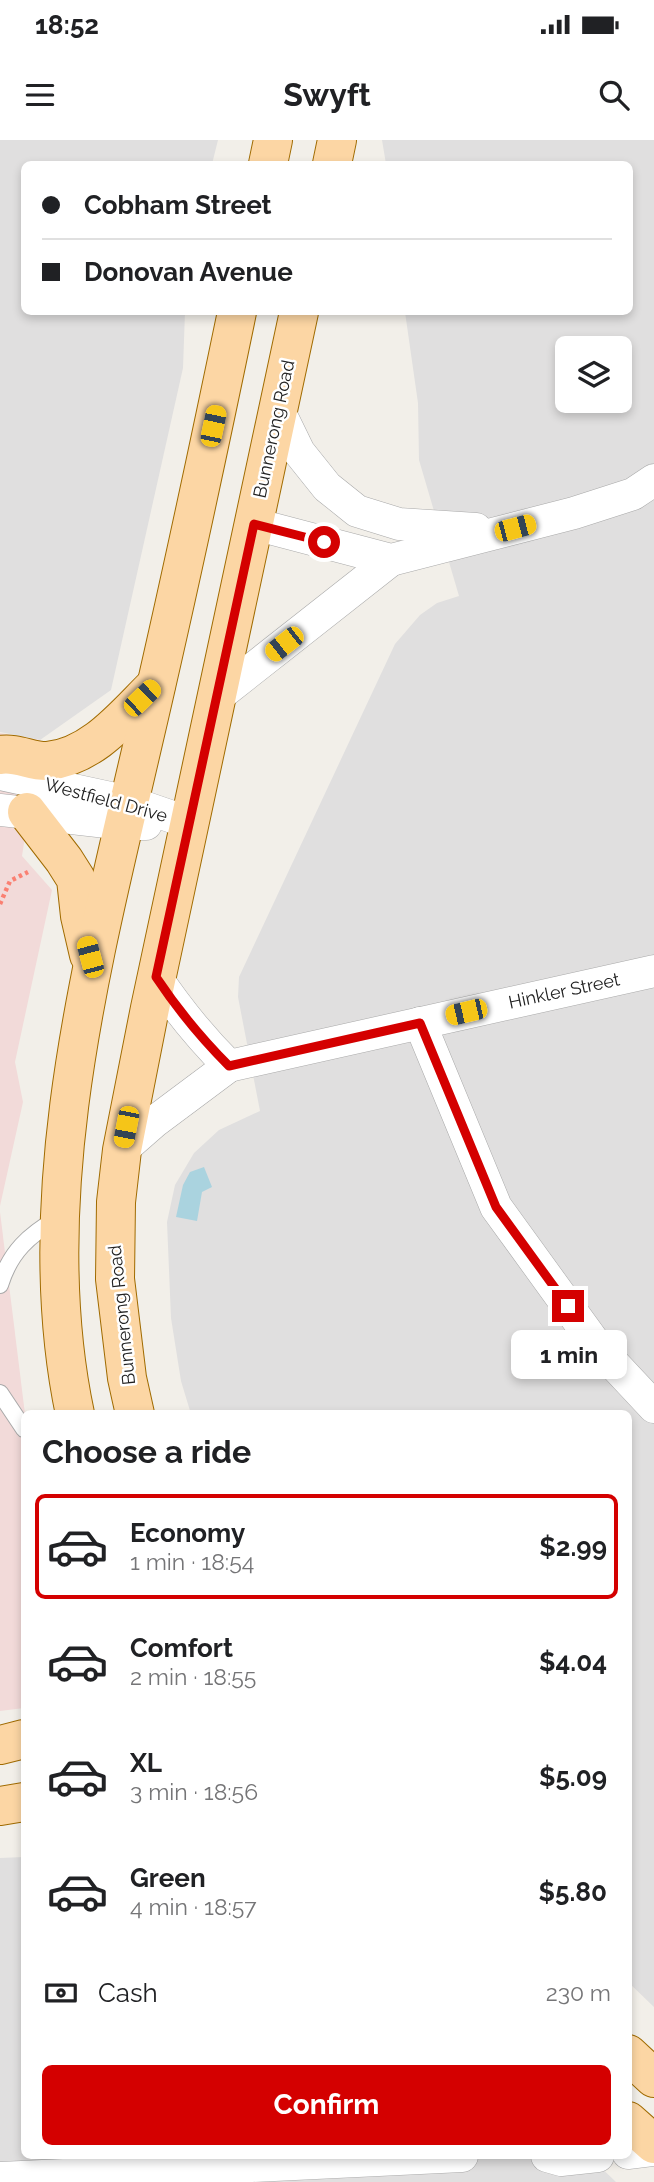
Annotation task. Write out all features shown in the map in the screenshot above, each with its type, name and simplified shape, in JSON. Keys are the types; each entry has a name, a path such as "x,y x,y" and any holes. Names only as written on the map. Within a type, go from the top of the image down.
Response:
{"main road":[{"path":"269,161 273,140"},
{"path":"333,161 337,140"},
{"path":"74,1410 61,1326 58,1273 59,1217 70,1102 93,971 236,315"},
{"name":"Bunnerong Road","path":"134,1410 127,1378 115,1279 116,1202 122,1150 156,977 298,315"},
{"path":"0,755 9,754 44,761 69,758 102,738 156,685"},
{"path":"13,811 75,879 80,916 93,971"},
{"path":"0,1745 21,1740"},
{"path":"0,1755 21,1753"},
{"path":"0,1806 21,1802"},
{"path":"0,1815 21,1816"},
{"path":"632,2058 654,2078"},
{"path":"632,2125 654,2144"}],"street":[{"path":"278,409 299,452 327,487 357,511 399,524 512,529"},
{"path":"217,697 391,560 633,494 654,480"},
{"path":"254,524 391,560"},
{"name":"Westfield Drive","path":"0,774 127,813"},
{"name":"Westfield Drive","path":"13,811 127,813 190,823"},
{"name":"Hinkler Street","path":"122,1150 154,1122 229,1066 654,971"},
{"path":"156,977 196,1033 229,1066"},
{"path":"420,1023 496,1207 596,1345 654,1408"},
{"path":"632,2152 654,2150"},
{"path":"0,2178 447,2165"}],"lane":[{"path":"0,1285 12,1254 24,1240 59,1217"},
{"path":"0,1393 21,1424"}],"path":[{"path":"0,904 10,881 29,871 41,872"}],"shaded area":[{"path":"0,140 218,140 213,161 21,161 21,315 185,315 183,368 111,690 40,740 0,732"},
{"path":"382,140 654,140 654,2007 632,1986 632,1410 190,1410 181,1381 171,1318 167,1222 175,1185 194,1153 219,1130 260,1111 238,997 239,977 395,644 420,615 437,603 459,596 419,460 418,403 405,315 633,315 633,161 386,161"},
{"path":"0,733 40,740 22,856 52,890 15,1062 23,1102 0,1206"},
{"path":"0,1212 25,1410 21,1410 21,1708 0,1711"},
{"path":"21,1857 21,2159 592,2159 616,2182 0,2182 0,1858"}],"water":[{"path":"204,1167 212,1187 202,1192 197,1221 176,1217 183,1185 190,1172"}],"route":[{"path":"324,542 254,524 156,977 196,1033 229,1066 420,1023 496,1207 568,1306"}]}
